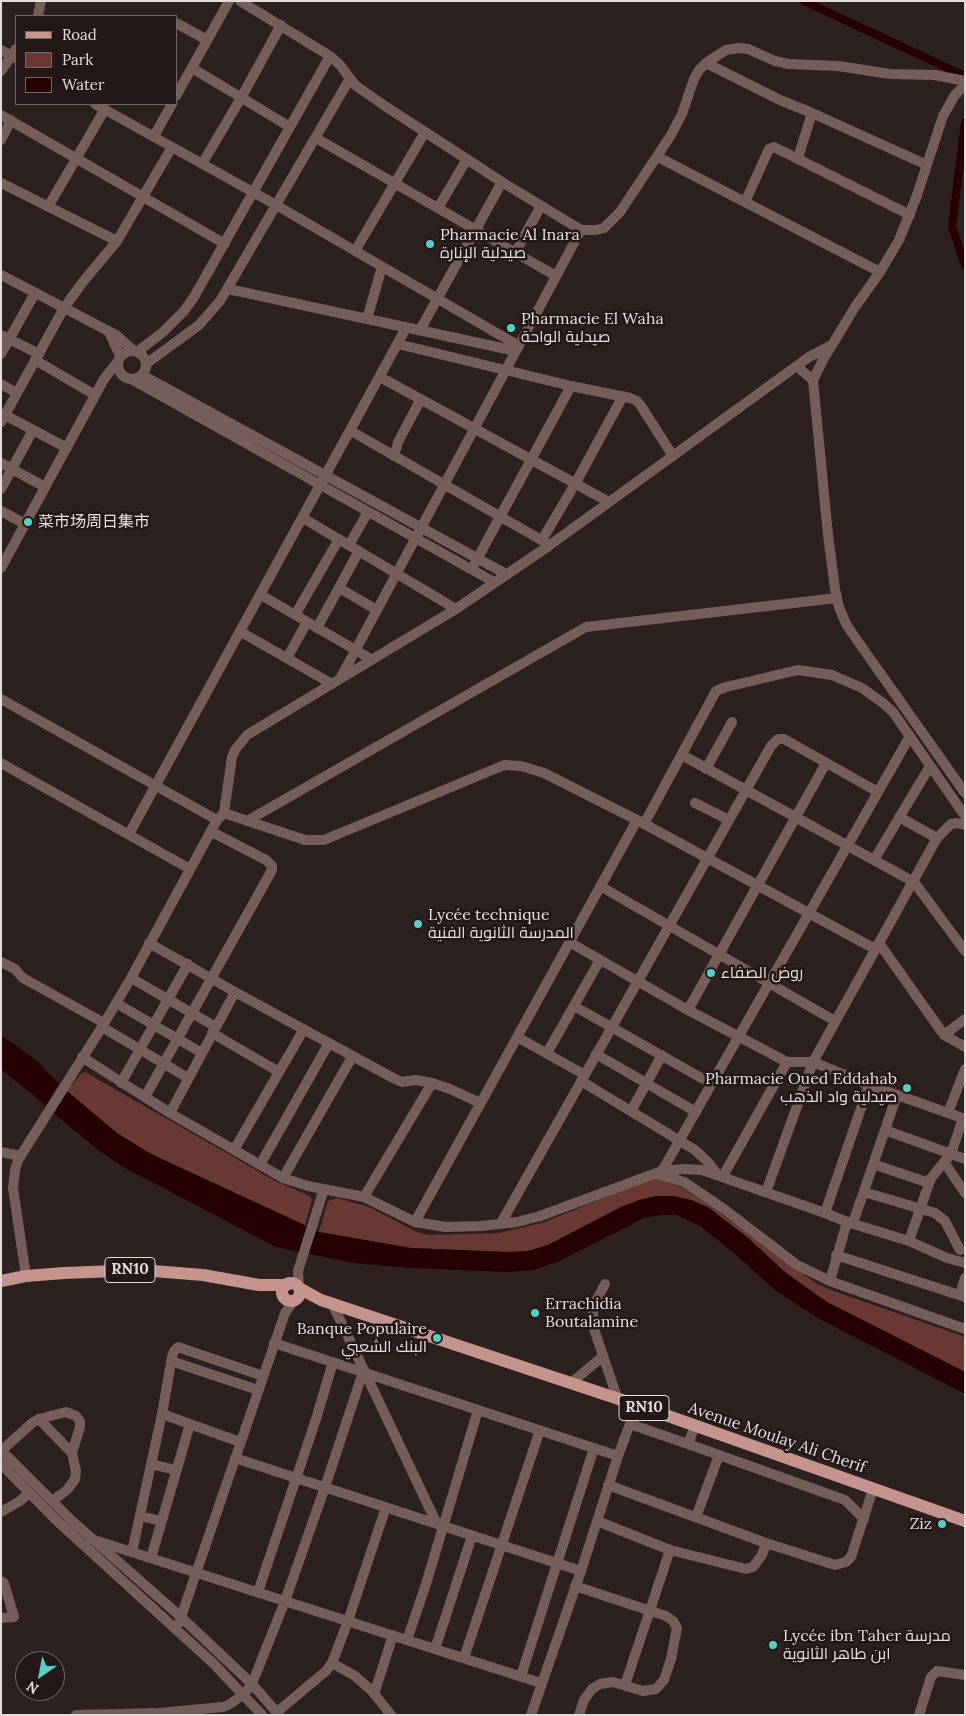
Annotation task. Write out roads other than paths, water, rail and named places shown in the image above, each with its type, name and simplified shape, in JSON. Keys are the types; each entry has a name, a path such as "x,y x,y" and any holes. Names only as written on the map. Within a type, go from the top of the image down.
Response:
{"main road":[{"name":"RN10","path":"1,1282 26,1276 141,1270 202,1275 259,1285 327,1302"},
{"name":"Avenue Moulay Ali Cherif","path":"327,1302 637,1405 965,1521"}],"street":[{"path":"38,15 41,1"},
{"path":"178,92 229,1"},
{"path":"240,1 330,56 340,65 349,80 361,90 467,160 581,230 604,228 632,196 658,157 682,114 694,79 706,63 726,50 748,49 775,61 789,64 838,66 890,74 935,75 965,83 947,108 910,215 898,240 880,272 854,307 813,380 836,598 846,624 965,793"},
{"path":"178,24 207,40"},
{"path":"202,164 242,98 281,25"},
{"path":"1,50 15,54 1,71"},
{"path":"2,565 104,379 125,352 136,351 163,332 189,304 225,244 330,56"},
{"path":"706,63 780,100 927,165"},
{"path":"192,68 290,127"},
{"path":"142,375 146,364 206,320 228,289 349,80"},
{"path":"98,105 437,298 518,349"},
{"path":"154,136 171,105"},
{"path":"48,207 105,110"},
{"path":"798,158 812,113"},
{"path":"1,115 77,157 225,244"},
{"path":"1,140 11,120"},
{"path":"355,251 425,132"},
{"path":"316,138 556,276"},
{"path":"66,448 33,430 3,418 64,308 117,241 172,147"},
{"path":"745,202 770,147 774,147 910,215"},
{"path":"658,157 880,272"},
{"path":"438,208 467,160"},
{"path":"420,330 502,182"},
{"path":"1,183 117,241"},
{"path":"515,253 541,206"},
{"path":"341,678 581,230"},
{"path":"366,319 382,267"},
{"path":"3,279 35,293 109,332 144,357 146,364"},
{"path":"228,289 406,328 518,349"},
{"path":"1,354 5,337 35,293"},
{"path":"129,834 406,328"},
{"path":"109,332 119,359 120,373"},
{"path":"5,337 95,395"},
{"path":"398,344 571,386 623,396 636,401 673,456"},
{"path":"26,1276 13,1188 15,1170 21,1156 131,978 220,817 232,757 240,743 247,735 456,609 506,574 546,542 609,502 809,358 832,345"},
{"path":"798,366 813,380"},
{"path":"104,379 120,373 323,480 421,528 506,574"},
{"path":"131,379 142,375"},
{"path":"142,375 323,480 368,512 494,582"},
{"path":"380,377 609,502"},
{"path":"1,384 17,393"},
{"path":"472,570 571,386"},
{"path":"546,542 623,396"},
{"path":"394,456 398,442 421,399"},
{"path":"1,489 33,430"},
{"path":"351,431 546,542"},
{"path":"1,462 45,487"},
{"path":"1,511 25,524"},
{"path":"349,545 368,512"},
{"path":"303,518 456,609"},
{"path":"295,615 339,539"},
{"path":"317,628 359,551"},
{"path":"339,588 377,610"},
{"path":"261,595 371,659"},
{"path":"247,821 586,627 836,598"},
{"path":"287,658 307,622"},
{"path":"241,632 332,684"},
{"path":"415,1222 600,886 682,755 716,691 798,670 832,675 862,688 893,712 965,816"},
{"path":"1,699 156,786 220,817 247,821 305,840 324,840 505,765 521,766 544,773 640,822 809,913 877,946 944,1035 965,1047"},
{"path":"706,768 732,722"},
{"path":"660,1173 910,736"},
{"path":"501,1223 771,746 780,738 878,792"},
{"path":"682,755 914,882 965,951"},
{"path":"1,762 190,869"},
{"path":"688,1010 826,763"},
{"path":"874,860 930,766"},
{"path":"695,803 729,820"},
{"path":"899,818 937,838"},
{"path":"766,1192 813,1062 835,1021 937,838 951,824 965,825"},
{"path":"145,1097 272,868 266,860 212,832"},
{"path":"600,886 835,1021"},
{"path":"569,942 688,1010 787,1062 813,1062 869,1085 964,1119 947,1158 929,1183 909,1240"},
{"path":"149,943 352,1057 399,1081 416,1080 432,1083 480,1103"},
{"path":"547,1053 600,960"},
{"path":"1,962 188,1078"},
{"path":"121,1083 188,964"},
{"path":"131,978 192,1013 214,1030 279,1072"},
{"path":"170,1113 235,992"},
{"path":"116,1003 202,1053"},
{"path":"574,1006 712,1084"},
{"path":"944,1035 965,1019"},
{"path":"234,1150 304,1029"},
{"path":"517,1037 547,1053 631,1111 680,1140 707,1161 720,1175"},
{"path":"260,1165 328,1043"},
{"path":"596,1054 696,1112"},
{"path":"631,1111 662,1055"},
{"path":"283,1178 352,1057"},
{"path":"82,1058 170,1113 283,1178 364,1197 415,1222 446,1227 517,1222 540,1216 660,1173 684,1168 720,1175 850,1223 909,1240 947,1258 965,1263"},
{"path":"720,1175 787,1062"},
{"path":"948,1113 965,1070"},
{"path":"364,1197 432,1083"},
{"path":"825,1213 869,1085"},
{"path":"830,1281 836,1255 864,1192 897,1095"},
{"path":"885,1130 947,1158 965,1160"},
{"path":"1,1152 21,1156"},
{"path":"947,1158 965,1193"},
{"path":"874,1164 929,1183"},
{"path":"660,1173 684,1182 724,1209 797,1265 830,1281 965,1329"},
{"path":"176,1631 285,1312 324,1189"},
{"path":"864,1192 929,1211 945,1221 962,1248 947,1258"},
{"path":"836,1255 962,1296 965,1278"},
{"path":"605,1284 595,1303 593,1313 594,1329 618,1400"},
{"path":"327,1302 440,1525"},
{"path":"274,1343 618,1456"},
{"path":"132,1552 174,1351 178,1347 263,1376"},
{"path":"571,1383 602,1357"},
{"path":"208,1373 212,1358"},
{"path":"171,1361 258,1390"},
{"path":"258,1592 316,1419 333,1362"},
{"path":"76,1715 159,1713 223,1707 244,1694 252,1684 285,1601 364,1372"},
{"path":"531,1715 581,1571 608,1485 637,1405"},
{"path":"407,1640 426,1584 440,1525 478,1410"},
{"path":"52,1501 67,1490 75,1479 76,1471 72,1453 80,1421 76,1416 66,1412 39,1419 32,1423 1,1450 52,1501 92,1539 181,1617 252,1684 278,1713 326,1671 332,1663 386,1507"},
{"path":"162,1414 240,1442"},
{"path":"39,1419 72,1453"},
{"path":"151,1558 175,1470 190,1424"},
{"path":"630,1424 844,1500 864,1519"},
{"path":"688,1444 696,1426"},
{"path":"464,1658 500,1545 540,1430"},
{"path":"521,1676 594,1448"},
{"path":"696,1517 718,1455"},
{"path":"235,1458 581,1571"},
{"path":"1,1464 28,1493 244,1694 262,1715"},
{"path":"151,1464 175,1470"},
{"path":"608,1485 766,1543 835,1565 846,1562 851,1557 873,1489"},
{"path":"1,1512 20,1501 28,1493"},
{"path":"140,1516 161,1521"},
{"path":"596,1521 670,1550 746,1569 753,1567 762,1554 766,1543"},
{"path":"435,1649 472,1536"},
{"path":"92,1539 541,1682"},
{"path":"625,1685 670,1550"},
{"path":"1,1581 4,1583 14,1617 1,1618"},
{"path":"575,1586 666,1616 673,1621 677,1628 671,1659 664,1680 656,1689 643,1691 613,1682 600,1684 592,1689 584,1700 579,1715"},
{"path":"374,1694 393,1635"},
{"path":"332,1663 355,1676 374,1694 391,1715"},
{"path":"919,1715 931,1677 937,1671 965,1675"}],"water":[{"path":"1,1035 35,1059 59,1084 46,1106 1,1069"},
{"path":"67,1091 117,1133 151,1154 319,1232 411,1248 507,1252 528,1251 548,1245 639,1200 656,1196 674,1196 691,1200 708,1207 747,1237 786,1273 827,1302 965,1372 965,1394 816,1317 775,1290 734,1253 700,1226 677,1215 644,1218 557,1262 533,1270 509,1272 409,1268 353,1263 276,1247 123,1167 101,1152 53,1113"}],"waterway":[{"path":"804,1 965,76"},
{"path":"965,122 952,227 965,265"}],"place":[{"name":"Pharmacie Al Inara صيدلية الإنارة","path":"430,244"},
{"name":"Pharmacie El Waha صيدلية الواحة","path":"511,328"},
{"name":"菜市场周日集市","path":"28,522"},
{"name":"Lycée technique المدرسة الثانوية الفنية","path":"418,924"},
{"name":"روض الصفاء","path":"711,973"},
{"name":"Pharmacie Oued Eddahab صيدلية واد الذهب","path":"907,1088"},
{"name":"Errachidia Boutalamine","path":"535,1313"},
{"name":"Banque Populaire البنك الشعبي","path":"437,1338"},
{"name":"Ziz","path":"942,1524"},
{"name":"Lycée ibn Taher مدرسة ابن طاهر الثانوية","path":"773,1645"}]}
